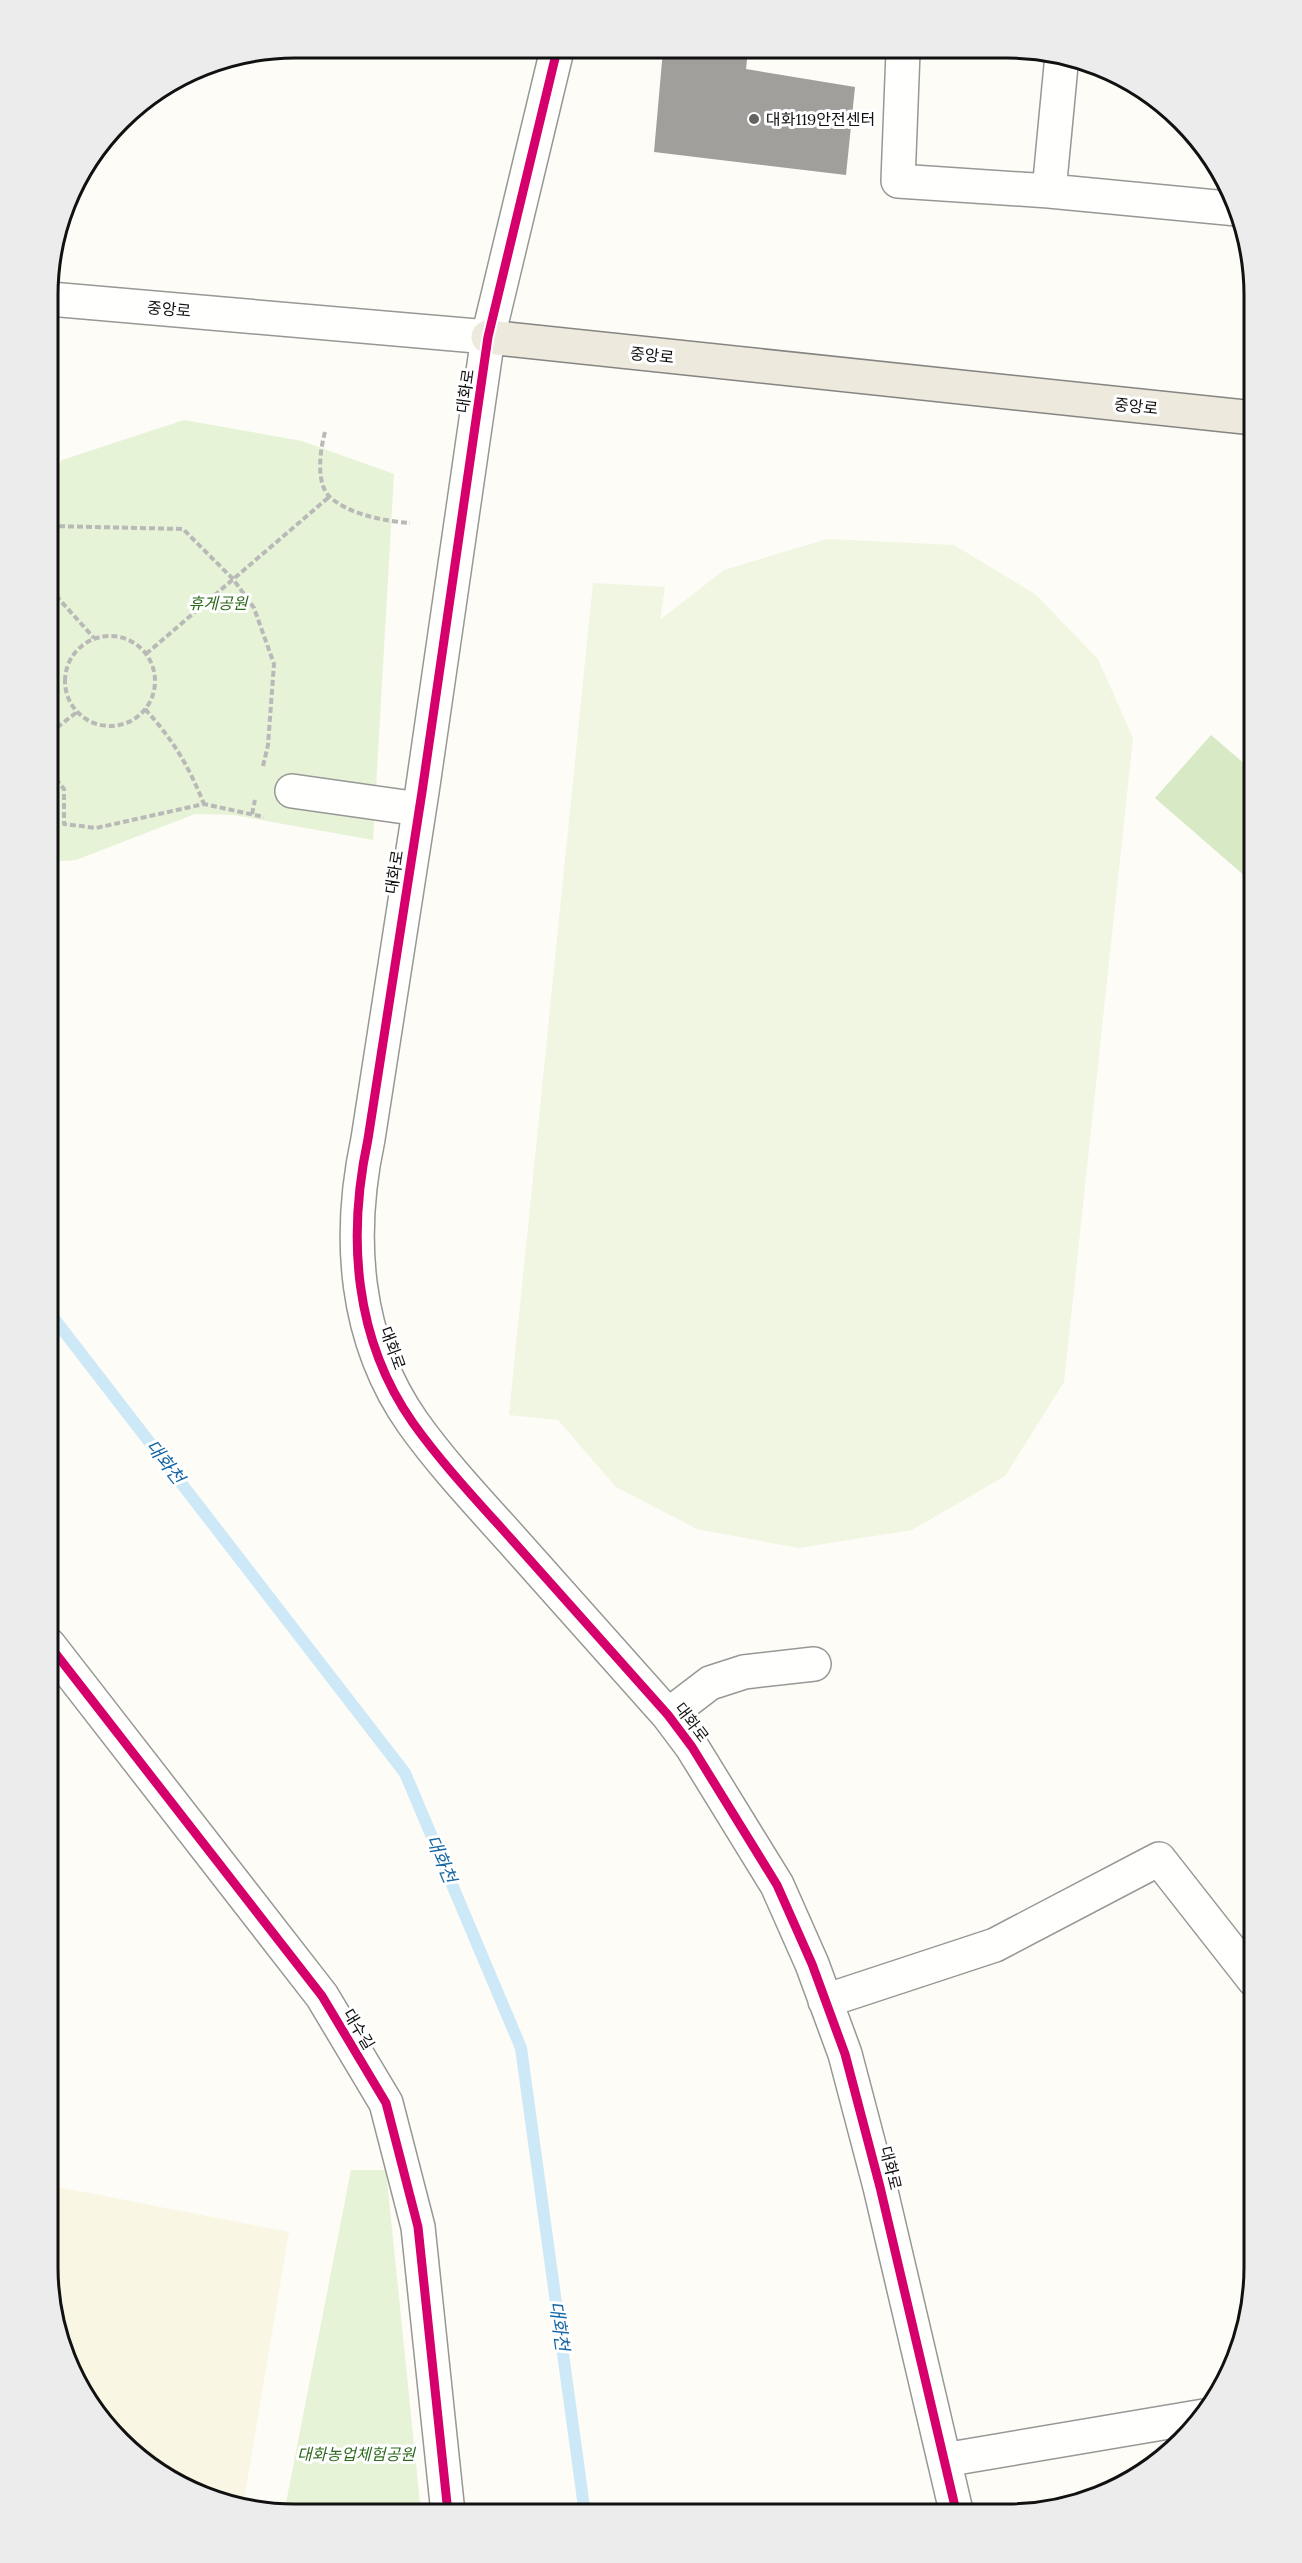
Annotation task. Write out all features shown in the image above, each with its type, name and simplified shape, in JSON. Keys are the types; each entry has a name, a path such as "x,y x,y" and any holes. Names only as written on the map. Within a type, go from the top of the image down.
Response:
{"main road":[{"name":"중앙로","path":"488,337 1244,417"}],"street":[{"name":"대화로","path":"555,58 488,337 419,809 360,1178 356,1215 356,1256 363,1302 371,1334 394,1392 412,1422 459,1482 668,1715 728,1802 777,1885 845,2054 866,2129 955,2504"},
{"path":"903,58 898,181 1225,204"},
{"path":"1049,190 1061,65"},
{"name":"중앙로","path":"58,300 488,337"},
{"path":"292,790 419,809"},
{"name":"대수길","path":"58,1657 322,1996 386,2103 418,2227 447,2504"},
{"path":"668,1715 710,1683 744,1672 814,1664"},
{"path":"825,2001 995,1945 1159,1859 1244,1967"},
{"path":"945,2460 1190,2418"}],"path":[{"path":"325,432 319,471 329,497 355,511 391,521 410,523"},
{"path":"146,654 329,497"},
{"path":"58,526 183,529 233,579 254,608 274,664 268,745 263,768"},
{"path":"58,598 94,638"},
{"path":"108,636 136,643 146,654 153,667 155,682 152,696 145,710 119,725 104,725 90,721 77,712 69,699 65,685 66,670 72,657 81,646 94,638 108,636"},
{"path":"145,710 160,726 187,764 204,804"},
{"path":"58,727 77,712"},
{"path":"58,782 64,789 64,824 96,828 204,804 274,819"},
{"path":"252,814 258,791"}],"shaded area":[{"path":"58,2187 289,2232 244,2499 219,2492 191,2480 151,2456 117,2424 90,2386 71,2344 63,2314 58,2268"}],"green space":[{"name":"휴게공원","path":"184,420 302,441 394,474 373,840 233,815 195,814 76,860 58,861 58,466 62,460"},
{"path":"827,539 954,545 1035,594 1098,659 1133,738 1064,1382 1005,1476 912,1530 798,1548 697,1529 616,1487 558,1420 509,1415 593,583 665,587 660,620 724,570"},
{"path":"1211,735 1244,763 1244,875 1155,798"},
{"name":"대화농업체험공원","path":"351,2170 386,2170 420,2504 286,2504"}],"building":[{"name":"대화119안전센터","path":"662,58 747,58 746,69 855,87 846,175 654,152"}],"waterway":[{"name":"대화천","path":"58,1324 405,1773 521,2048 584,2504"}],"cycle path":[{"path":"555,58 488,337 422,792 361,1176 357,1250 360,1286 367,1322 378,1357 393,1391 413,1423 461,1483 668,1715 692,1747 777,1885 812,1964 845,2054 880,2187 954,2504"},
{"path":"58,1657 322,1996 386,2103 418,2227 447,2504"}],"place":[{"name":"대화119안전센터","path":"754,119"}]}
